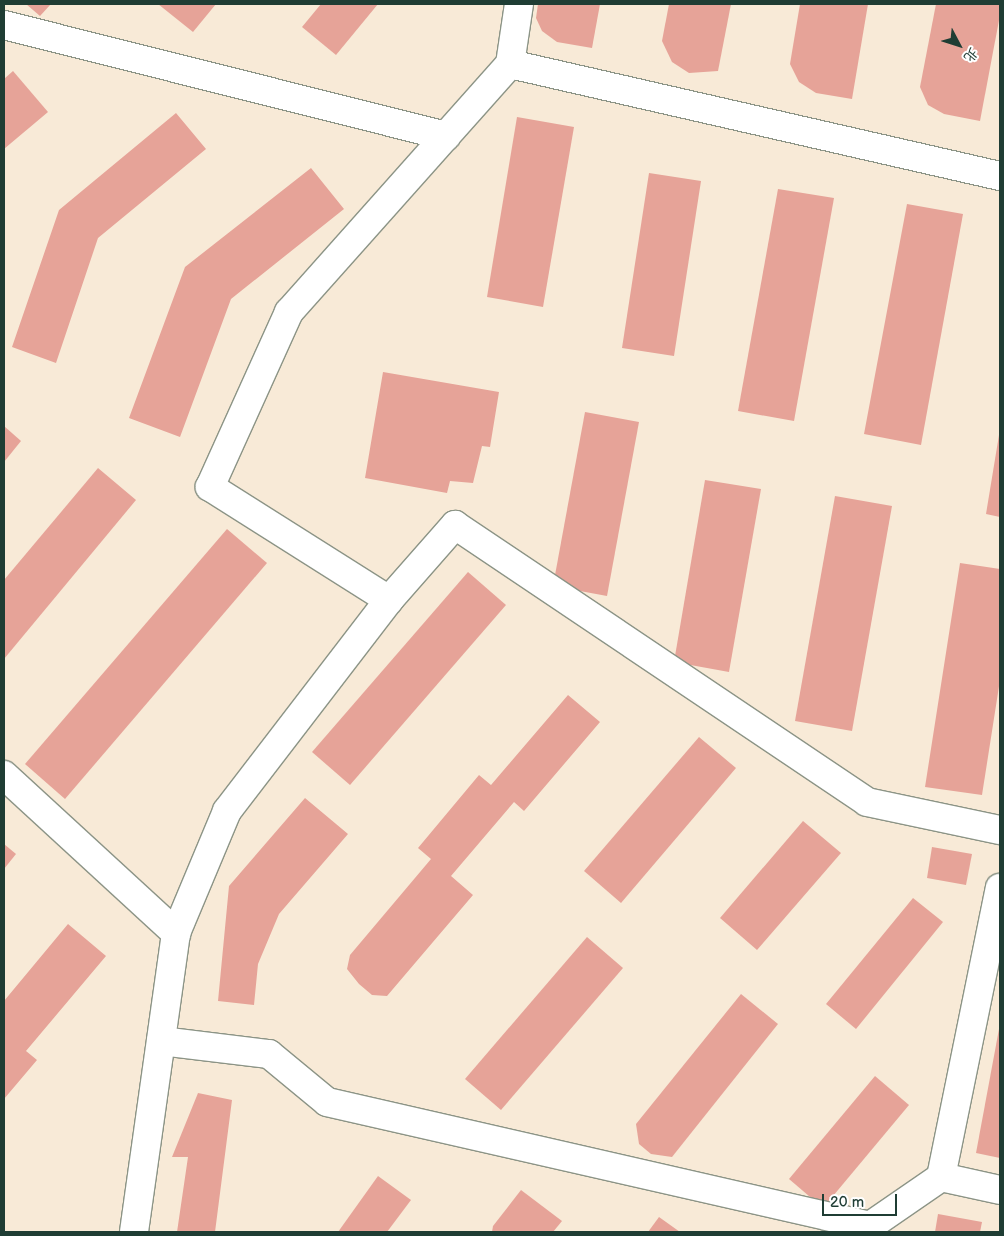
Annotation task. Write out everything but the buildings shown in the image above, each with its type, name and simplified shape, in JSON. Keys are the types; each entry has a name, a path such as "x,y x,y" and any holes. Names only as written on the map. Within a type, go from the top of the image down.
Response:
{"lane":[{"path":"389,600 210,487 289,312 510,64 519,4"},
{"path":"4,25 446,136"},
{"path":"510,64 1000,176"},
{"path":"134,1232 176,933 227,811 389,600 456,525 867,802 1000,830"},
{"path":"4,775 176,933"},
{"path":"161,1041 269,1054 327,1102 870,1226 941,1177 1000,888"},
{"path":"941,1177 1000,1190"}]}
